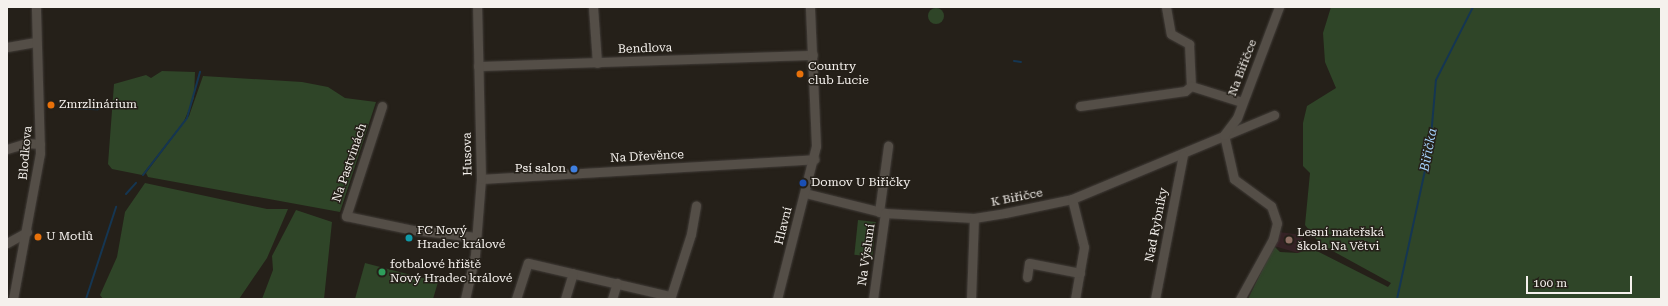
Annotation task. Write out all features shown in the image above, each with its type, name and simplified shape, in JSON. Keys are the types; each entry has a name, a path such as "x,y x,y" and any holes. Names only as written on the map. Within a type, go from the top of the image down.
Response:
{"street":[{"name":"Blodkova","path":"13,299 27,232 40,144 36,7"},
{"name":"Husova","path":"465,299 476,237 481,179 477,7"},
{"path":"593,7 597,63"},
{"name":"Hlavní","path":"777,299 814,159 817,133 810,7"},
{"path":"1166,7 1171,34 1189,44 1191,86"},
{"name":"Na Biřičce","path":"1224,135 1242,102 1279,7"},
{"path":"7,47 36,42"},
{"name":"Bendlova","path":"478,66 813,55"},
{"path":"1191,86 1242,102"},
{"path":"1080,106 1185,91 1191,86"},
{"name":"Na Pastvinách","path":"382,106 346,216 413,230 476,237"},
{"name":"K Biřičce","path":"805,193 882,213 974,218 1072,198 1183,155 1224,135 1274,115"},
{"path":"1224,135 1234,179 1266,200 1275,215 1276,229 1240,299"},
{"path":"7,149 27,143 40,144"},
{"name":"Na Výsluní","path":"873,299 888,146"},
{"name":"Nad Rybníky","path":"1155,299 1183,155"},
{"name":"Na Dřevěnce","path":"481,179 814,159"},
{"path":"1072,198 1084,247 1075,299"},
{"path":"516,299 528,263 617,283 670,298 691,234 696,204"},
{"path":"971,299 974,218"},
{"path":"7,243 27,232"},
{"path":"1027,277 1029,263 1080,273"},
{"path":"565,299 573,273"},
{"path":"612,299 617,283"}],"shaded area":[{"name":"Lesní mateřská škola Na Větvi","path":"1279,232 1302,235 1305,255 1274,246"}],"green space":[{"path":"1331,7 1661,7 1661,299 1248,299 1274,246 1280,252 1298,253 1311,248 1388,287 1391,283 1320,244 1305,225 1310,173 1303,166 1303,123 1307,106 1336,88 1325,62 1323,33"},
{"path":"936,8 942,10 944,16 942,22 936,24 930,22 928,16 930,10"},
{"path":"162,71 195,72 194,98 184,121 142,175 112,169 108,164 114,84 146,75 151,78"},
{"path":"203,76 302,82 328,87 345,98 376,102 340,212 148,177 146,173 189,116"},
{"path":"145,183 267,209 288,209 267,258 239,299 103,299 100,295 117,257 125,212"},
{"path":"296,210 332,222 324,299 262,299 273,270 272,256"},
{"path":"858,220 876,222 872,257 854,255"},
{"name":"fotbalové hřiště Nový Hradec králové","path":"365,263 438,282 433,299 355,299"}],"waterway":[{"name":"Biřička","path":"1397,299 1430,148 1436,80 1473,7"},
{"path":"1014,61 1021,62"},
{"path":"143,175 187,118 200,72"},
{"path":"62,108 98,109"},
{"path":"126,194 136,183"},
{"path":"86,299 116,207"}],"place":[{"name":"Country club Lucie","path":"800,74"},
{"name":"Zmrzlinárium","path":"51,105"},
{"name":"Psí salon","path":"574,169"},
{"name":"Domov U Biřičky","path":"803,183"},
{"name":"U Motlů","path":"38,237"},
{"name":"FC Nový Hradec králové","path":"409,238"},
{"name":"Lesní mateřská škola Na Větvi","path":"1289,240"},
{"name":"fotbalové hřiště Nový Hradec králové","path":"382,272"}]}
